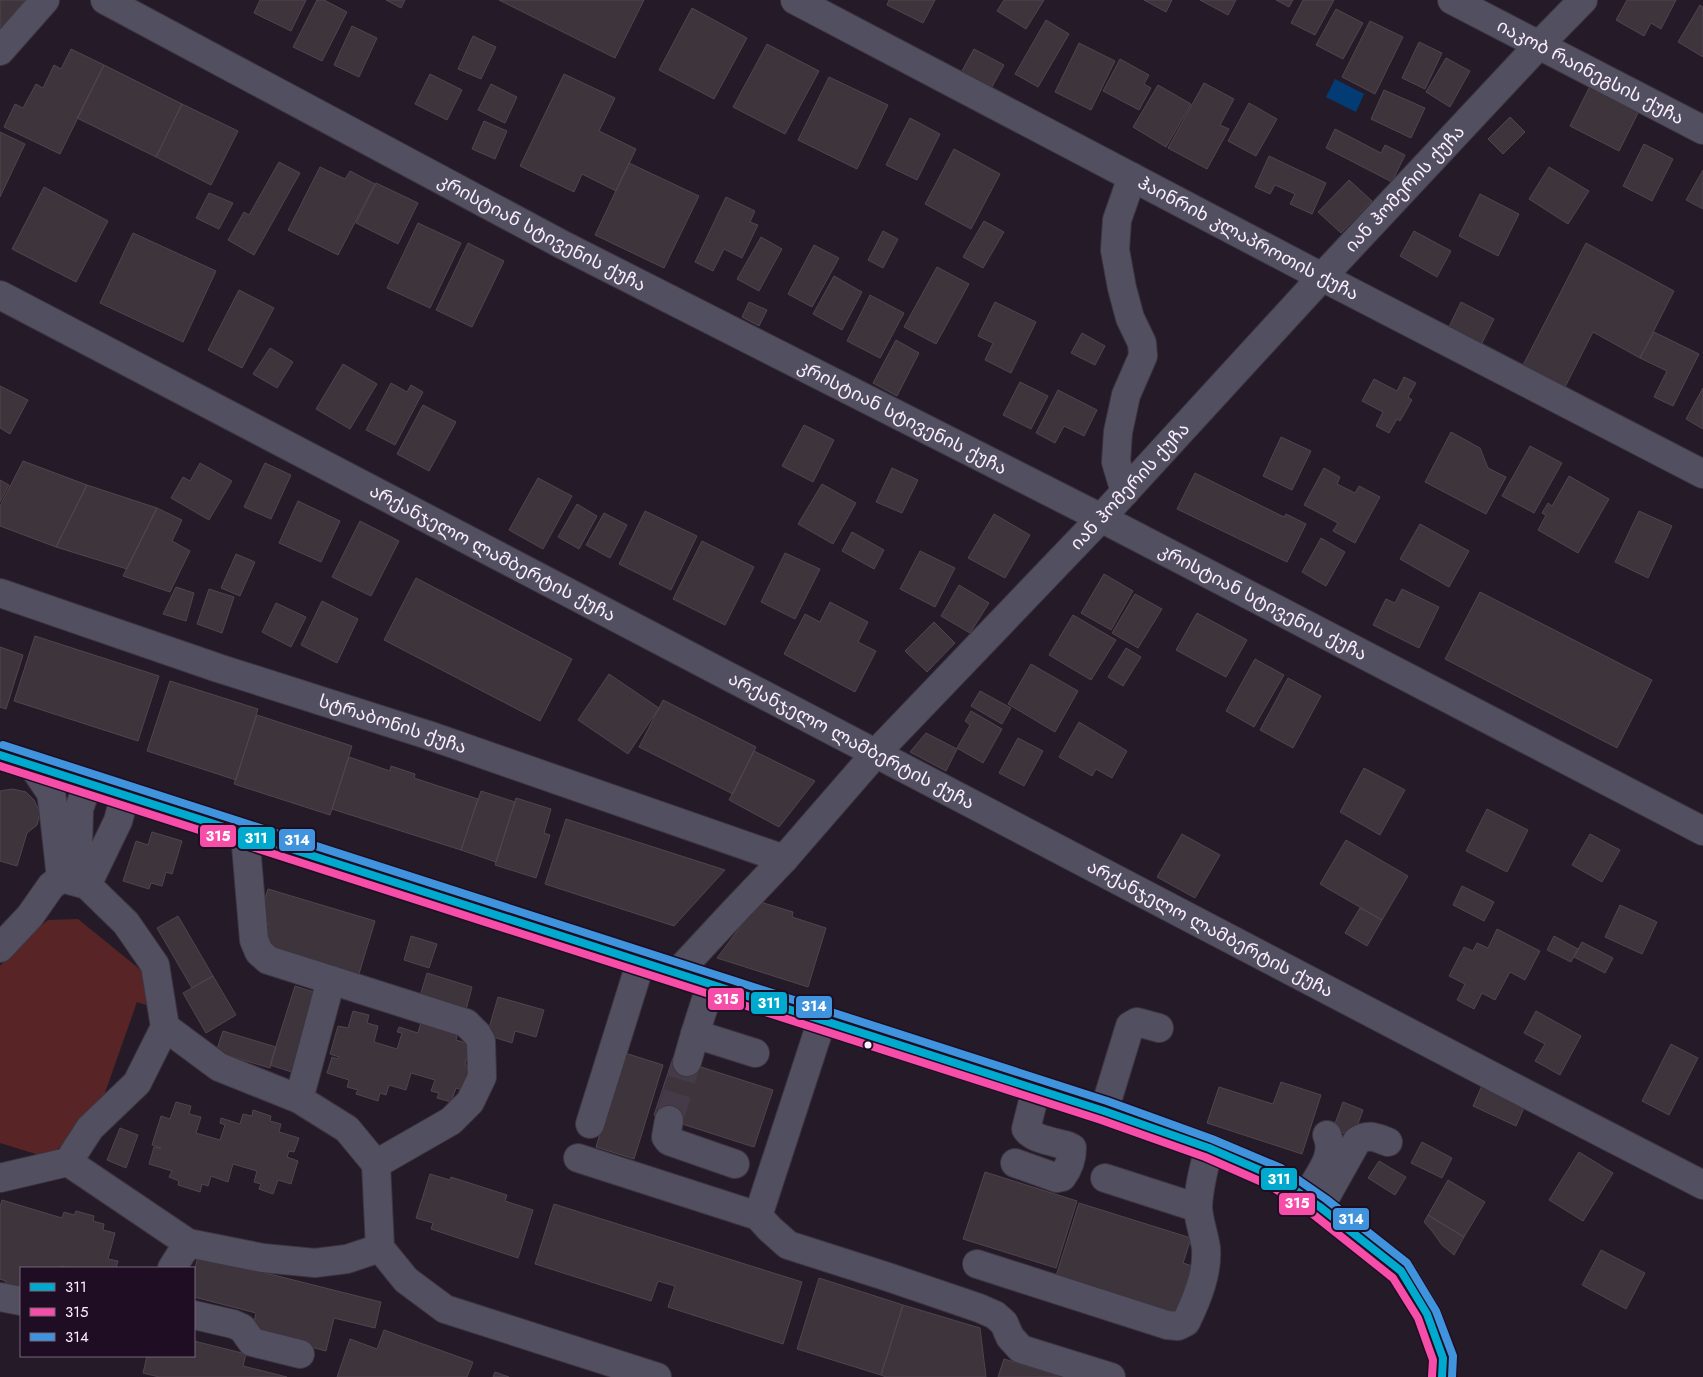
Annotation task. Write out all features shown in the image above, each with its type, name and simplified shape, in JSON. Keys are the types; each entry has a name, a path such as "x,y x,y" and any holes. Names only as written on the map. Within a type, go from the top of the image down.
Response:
{"street":[{"path":"0,51 45,0"},
{"name":"კრისტიან სტივენის ქუჩა","path":"105,0 563,245 1101,518 1703,831"},
{"name":"ჰაინრიხ კლაპროთის ქუჩა","path":"795,0 1322,277 1703,474"},
{"name":"იაკობ რაინეგსის ქუჩა","path":"1452,0 1703,130"},
{"name":"იან ჰომერის ქუჩა","path":"678,973 728,917 784,859 876,753 1101,518 1322,277 1583,0"},
{"path":"1125,492 1116,462 1118,432 1126,395 1143,356 1142,343 1130,318 1122,288 1115,250 1117,220 1132,177"},
{"name":"არქანჯელო ლამბერტის ქუჩა","path":"0,295 1493,1077 1703,1185"},
{"name":"სტრაბონის ქუჩა","path":"0,593 218,668 428,735 784,859"},
{"path":"0,755 1104,1111 1209,1148 1276,1177 1314,1202 1401,1271 1427,1314 1443,1358 1442,1377"},
{"path":"0,1178 68,1162 90,1128 137,1082 165,1028 155,965 126,923 74,881 51,794 32,765"},
{"path":"74,881 78,850 79,809 88,783"},
{"path":"0,948 30,916 52,886 74,881 118,821 126,795"},
{"path":"245,834 254,940 259,952 268,960 466,1023 481,1041 482,1077 470,1102 451,1121 376,1164"},
{"path":"590,1124 641,961"},
{"path":"299,1099 331,980"},
{"path":"687,1062 711,984"},
{"path":"758,1216 822,1020"},
{"path":"1104,1111 1130,1026 1137,1022 1159,1028"},
{"path":"165,1028 219,1067 299,1099 346,1129 376,1164 380,1248 406,1280 445,1309 657,1377"},
{"path":"695,1034 755,1053"},
{"path":"1016,1163 1057,1178 1062,1177 1067,1170 1072,1152 1072,1148 1068,1146 1036,1136 1029,1133 1026,1129 1036,1089"},
{"path":"669,1120 666,1137 669,1141 735,1164"},
{"path":"1314,1202 1328,1158 1330,1142 1328,1135"},
{"path":"1314,1202 1357,1141 1370,1136 1388,1142"},
{"path":"977,1264 1167,1325 1178,1326 1186,1322 1200,1289 1205,1269 1206,1250 1198,1208 1201,1180 1209,1148"},
{"path":"578,1158 758,1216 788,1245 980,1308 995,1315 1004,1323 1010,1336 1021,1349 1111,1377"},
{"path":"68,1162 188,1243 263,1258 315,1262 348,1259 380,1248"},
{"path":"1105,1178 1198,1208"},
{"path":"173,1267 188,1243"},
{"path":"0,1297 20,1301"},
{"path":"195,1315 233,1324 242,1328 252,1342 300,1354"}],"shaded area":[{"path":"78,919 142,971 149,1006 137,1002 101,1104 49,1158 0,1143 0,966 22,940 48,920"}],"water":[{"path":"1335,79 1364,94 1356,112 1326,97"}],"building":[{"path":"1,0 25,0 0,29 0,2"},
{"path":"260,0 306,0 291,31 254,13"},
{"path":"317,0 324,0 347,12 322,61 293,47"},
{"path":"386,0 405,0 401,8"},
{"path":"499,0 644,0 615,58"},
{"path":"889,0 935,0 923,23 887,5"},
{"path":"1004,0 1044,0 1026,29 997,11"},
{"path":"1144,0 1172,0 1166,12"},
{"path":"1200,0 1236,0 1228,15"},
{"path":"1276,0 1293,0 1289,7"},
{"path":"1303,0 1334,0 1315,35 1291,23"},
{"path":"1627,0 1676,0 1661,29 1651,23 1644,36 1616,20"},
{"path":"1700,5 1703,7 1703,57 1678,42"},
{"path":"692,8 747,38 714,99 659,70"},
{"path":"1336,9 1363,23 1343,59 1316,45"},
{"path":"1046,20 1069,34 1038,87 1015,74"},
{"path":"1370,21 1403,37 1375,94 1342,77"},
{"path":"352,26 377,38 359,77 334,65"},
{"path":"473,36 496,47 481,79 458,69"},
{"path":"1419,42 1442,53 1425,89 1402,78"},
{"path":"1079,43 1115,61 1091,110 1055,92"},
{"path":"767,44 819,71 785,134 733,107"},
{"path":"71,49 104,65 60,154 4,127 15,104 23,108 36,84 43,88 54,65 61,69"},
{"path":"974,49 1004,65 988,94 958,78"},
{"path":"1446,58 1470,71 1450,107 1426,92"},
{"path":"1120,59 1149,75 1144,84 1151,88 1139,110 1103,91"},
{"path":"104,65 182,104 156,157 77,118"},
{"path":"430,74 462,90 447,120 415,104"},
{"path":"564,74 615,98 599,131 636,149 616,191 582,174 574,192 520,166"},
{"path":"829,77 888,105 857,169 798,140"},
{"path":"1204,83 1234,99 1220,125 1229,129 1207,169 1168,148"},
{"path":"491,84 517,97 505,123 478,110"},
{"path":"1158,85 1191,104 1166,147 1133,127"},
{"path":"1590,86 1639,111 1619,151 1570,126"},
{"path":"1384,90 1425,108 1411,138 1371,119"},
{"path":"1249,103 1277,119 1256,156 1228,141"},
{"path":"182,104 238,131 211,185 156,157"},
{"path":"1510,117 1525,132 1503,154 1488,139"},
{"path":"910,118 940,134 917,180 886,165"},
{"path":"484,121 507,131 495,159 472,149"},
{"path":"1335,129 1381,153 1385,145 1405,155 1392,182 1326,148"},
{"path":"0,132 25,144 0,197"},
{"path":"1644,144 1673,159 1652,201 1623,186"},
{"path":"954,149 1000,174 971,229 925,204"},
{"path":"1269,156 1326,183 1312,214 1290,204 1295,194 1275,185 1270,194 1255,187"},
{"path":"279,162 300,173 254,255 228,240 244,212 249,215"},
{"path":"629,163 699,196 664,268 595,235"},
{"path":"320,167 345,179 350,171 375,184 338,255 288,230"},
{"path":"1549,167 1589,191 1568,224 1529,199"},
{"path":"1703,170 1703,209 1686,200"},
{"path":"1349,180 1372,201 1341,233 1318,212"},
{"path":"376,183 418,203 398,244 356,223"},
{"path":"44,187 108,221 76,282 12,249"},
{"path":"209,193 233,203 219,229 196,218"},
{"path":"1480,194 1519,214 1498,256 1459,236"},
{"path":"726,197 755,211 750,222 758,225 742,258 724,249 713,271 695,262"},
{"path":"984,221 1004,232 983,268 963,257"},
{"path":"418,223 461,243 430,308 387,288"},
{"path":"883,231 898,239 883,268 868,260"},
{"path":"1414,231 1451,251 1437,277 1400,256"},
{"path":"133,233 216,271 183,342 100,303"},
{"path":"761,237 782,249 759,291 737,279"},
{"path":"468,243 504,261 472,327 436,310"},
{"path":"1586,243 1674,291 1640,358 1593,332 1564,389 1522,367"},
{"path":"814,245 839,258 812,307 788,294"},
{"path":"937,267 969,284 936,344 904,327"},
{"path":"834,276 862,292 842,330 813,314"},
{"path":"239,290 274,308 242,368 208,350"},
{"path":"870,295 904,313 880,358 847,341"},
{"path":"749,302 767,310 759,326 742,317"},
{"path":"995,302 1036,322 1011,373 985,360 993,343 978,336"},
{"path":"1461,302 1494,319 1478,351 1445,335"},
{"path":"1654,332 1699,354 1673,406 1654,397 1667,371 1640,358"},
{"path":"1082,333 1105,346 1095,365 1071,353"},
{"path":"896,340 919,353 897,396 873,383"},
{"path":"270,348 293,362 277,388 253,374"},
{"path":"343,364 377,384 350,429 316,409"},
{"path":"1404,377 1416,383 1408,397 1412,400 1400,421 1397,419 1389,433 1376,426 1383,412 1362,401 1374,379 1397,391"},
{"path":"1020,382 1048,396 1031,429 1003,415"},
{"path":"391,383 407,392 411,385 423,392 395,445 366,430"},
{"path":"0,386 28,400 10,434 0,428"},
{"path":"1703,388 1703,429 1686,419"},
{"path":"1058,390 1097,410 1084,436 1064,426 1055,443 1036,433"},
{"path":"423,405 456,422 429,471 397,454"},
{"path":"804,425 834,440 813,482 782,466"},
{"path":"1451,432 1480,448 1488,468 1506,477 1486,514 1425,482"},
{"path":"1281,437 1311,451 1292,490 1263,476"},
{"path":"1530,446 1562,463 1534,513 1502,496"},
{"path":"23,461 87,485 56,547 0,526 0,506"},
{"path":"200,463 232,481 209,520 171,498 183,477 190,481"},
{"path":"265,463 291,475 271,519 244,507"},
{"path":"892,468 918,480 902,513 876,502"},
{"path":"1324,468 1340,477 1337,484 1355,493 1359,486 1380,497 1355,543 1333,531 1338,523 1304,505"},
{"path":"1195,473 1284,517 1286,514 1306,524 1287,562 1177,509"},
{"path":"1569,476 1609,499 1578,553 1538,530 1546,515 1542,513 1548,503 1552,506"},
{"path":"538,478 572,496 543,549 509,530"},
{"path":"0,480 9,485 0,502"},
{"path":"822,484 856,503 833,544 798,524"},
{"path":"87,485 157,508 127,569 56,547"},
{"path":"298,501 340,521 321,562 279,543"},
{"path":"577,504 597,516 579,549 558,537"},
{"path":"157,508 182,520 172,541 190,551 170,592 123,576"},
{"path":"645,511 697,536 671,590 619,564"},
{"path":"1639,511 1672,526 1648,578 1615,562"},
{"path":"604,513 627,525 610,558 586,545"},
{"path":"994,514 1030,535 1005,578 968,558"},
{"path":"360,521 399,541 371,596 332,577"},
{"path":"1420,524 1469,551 1449,587 1400,559"},
{"path":"852,532 884,550 874,569 842,551"},
{"path":"1321,538 1345,552 1326,586 1302,572"},
{"path":"702,541 754,567 725,625 673,599"},
{"path":"920,551 955,568 935,607 900,589"},
{"path":"785,553 820,569 795,619 761,602"},
{"path":"236,554 255,562 240,596 221,588"},
{"path":"1104,574 1133,591 1111,630 1081,613"},
{"path":"416,578 572,659 540,721 384,640"},
{"path":"959,585 989,603 970,633 941,616"},
{"path":"176,587 194,593 186,621 163,614"},
{"path":"209,589 234,597 222,633 197,624"},
{"path":"1402,589 1439,607 1419,648 1373,625 1386,599 1395,603"},
{"path":"1480,592 1652,680 1617,748 1445,659"},
{"path":"1135,594 1162,609 1138,648 1112,633"},
{"path":"322,601 358,619 337,663 301,645"},
{"path":"830,602 868,622 858,642 876,651 855,692 784,654 805,614 820,622"},
{"path":"276,603 306,617 291,647 262,632"},
{"path":"1197,613 1247,640 1226,677 1176,650"},
{"path":"1073,615 1116,640 1091,680 1049,655"},
{"path":"934,622 955,643 927,672 905,651"},
{"path":"35,636 159,676 138,741 14,701"},
{"path":"0,647 23,655 6,709 0,707"},
{"path":"1126,648 1141,657 1123,686 1108,677"},
{"path":"1255,659 1284,675 1254,727 1226,711"},
{"path":"1031,664 1078,691 1055,732 1008,704"},
{"path":"609,674 659,708 628,754 578,720"},
{"path":"1288,678 1321,696 1293,748 1260,730"},
{"path":"170,681 258,709 236,780 147,751"},
{"path":"980,691 1011,708 1002,724 971,706"},
{"path":"663,700 756,747 733,794 639,747"},
{"path":"971,711 1002,729 983,763 957,748 970,725 965,721"},
{"path":"257,715 352,746 330,815 234,784"},
{"path":"1079,722 1127,751 1112,778 1096,769 1092,776 1059,757"},
{"path":"926,733 957,749 946,771 910,752"},
{"path":"1018,738 1043,751 1024,786 999,773"},
{"path":"754,751 815,781 779,827 729,800"},
{"path":"349,757 390,771 391,766 415,774 414,778 478,799 461,850 332,809"},
{"path":"1364,768 1405,790 1380,835 1340,812"},
{"path":"12,789 26,792 34,800 40,813 37,825 27,833 17,866 0,861 0,791"},
{"path":"481,791 515,802 496,862 461,850"},
{"path":"516,798 551,809 544,833 550,835 536,878 495,865"},
{"path":"1487,809 1528,830 1507,872 1466,851"},
{"path":"566,819 725,870 674,926 545,884"},
{"path":"152,832 182,841 172,874 166,872 162,886 151,883 149,889 123,881 136,841 148,845"},
{"path":"1182,834 1220,855 1195,898 1157,877"},
{"path":"1590,834 1620,850 1602,882 1572,865"},
{"path":"1346,840 1408,876 1382,920 1320,884"},
{"path":"1462,886 1494,902 1484,921 1453,905"},
{"path":"268,889 375,921 358,977 261,947 268,923 258,920"},
{"path":"757,901 793,912 792,917 826,928 808,987 717,958 756,906"},
{"path":"1620,905 1657,922 1642,954 1605,937"},
{"path":"1360,908 1382,920 1367,946 1345,933"},
{"path":"178,916 213,976 192,988 157,928"},
{"path":"1497,929 1540,951 1525,980 1510,972 1495,1000 1482,993 1474,1009 1457,1000 1465,984 1449,976 1464,947 1473,951 1477,943 1488,948"},
{"path":"411,936 437,944 429,968 404,960"},
{"path":"1554,936 1578,949 1571,962 1547,950"},
{"path":"1582,942 1613,958 1605,973 1574,957"},
{"path":"427,973 472,987 466,1010 420,996"},
{"path":"213,976 236,1015 206,1033 183,993"},
{"path":"295,986 320,994 295,1073 270,1065"},
{"path":"498,997 544,1010 536,1037 515,1031 512,1043 487,1035"},
{"path":"353,1011 369,1015 367,1023 378,1026 374,1042 397,1049 402,1033 397,1032 399,1027 418,1033 421,1022 458,1033 456,1040 476,1046 472,1060 466,1059 465,1065 476,1068 469,1092 456,1088 451,1102 437,1098 439,1093 431,1091 435,1080 411,1073 406,1090 389,1085 386,1095 380,1093 378,1101 356,1094 358,1090 347,1087 349,1080 327,1073 332,1057 338,1059 339,1057 330,1054 338,1026 348,1028"},
{"path":"1536,1011 1581,1036 1560,1075 1535,1061 1545,1044 1524,1033"},
{"path":"223,1031 276,1047 270,1068 216,1052"},
{"path":"1671,1044 1698,1058 1669,1115 1642,1101"},
{"path":"625,1053 663,1065 634,1159 596,1147"},
{"path":"673,1058 773,1090 754,1147 654,1115"},
{"path":"1484,1081 1527,1101 1516,1126 1473,1106"},
{"path":"1281,1082 1321,1095 1302,1154 1207,1123 1219,1087 1273,1104"},
{"path":"176,1102 191,1106 189,1114 201,1117 196,1133 220,1140 225,1125 220,1123 221,1118 240,1124 243,1114 252,1116 253,1110 271,1116 270,1121 281,1124 279,1132 299,1138 294,1152 289,1151 287,1157 298,1161 291,1184 278,1180 273,1194 259,1189 261,1184 254,1182 257,1171 233,1164 228,1182 211,1176 208,1186 202,1184 200,1192 178,1185 179,1181 169,1177 172,1171 149,1164 154,1147 161,1149 152,1145 161,1116 170,1119"},
{"path":"1343,1102 1363,1110 1353,1137 1333,1129"},
{"path":"120,1128 138,1135 126,1168 107,1160"},
{"path":"1422,1142 1452,1158 1442,1178 1411,1163"},
{"path":"1579,1152 1613,1173 1583,1221 1549,1200"},
{"path":"1379,1161 1406,1177 1395,1195 1368,1178"},
{"path":"985,1172 1077,1201 1056,1268 963,1239"},
{"path":"430,1174 450,1180 451,1177 507,1195 505,1201 533,1210 518,1258 431,1229 433,1223 416,1218"},
{"path":"1448,1180 1485,1202 1464,1237 1428,1215"},
{"path":"2,1200 62,1218 64,1212 74,1215 76,1211 94,1216 93,1221 104,1224 103,1230 115,1233 108,1259 118,1261 116,1267 20,1267 20,1289 5,1284 6,1281 0,1279 0,1207"},
{"path":"1079,1203 1191,1238 1183,1263 1192,1266 1176,1314 1056,1276"},
{"path":"554,1204 802,1282 783,1344 668,1307 675,1286 658,1281 651,1301 535,1264"},
{"path":"1428,1215 1464,1237 1454,1255 1442,1245 1424,1222"},
{"path":"1601,1250 1645,1273 1626,1309 1582,1285"},
{"path":"198,1256 381,1302 375,1328 334,1318 326,1351 252,1332 256,1313 195,1297 195,1269"},
{"path":"819,1278 903,1305 881,1375 797,1349"},
{"path":"903,1305 980,1328 986,1377 886,1377 881,1375"},
{"path":"384,1330 473,1362 467,1377 337,1377 350,1339 377,1349"},
{"path":"195,1341 246,1354 243,1366 287,1377 159,1377 143,1373 147,1357 195,1357"},
{"path":"1004,1359 1062,1377 998,1377"},
{"path":"495,1372 509,1377 493,1377"}],"tunnel":[{"path":"669,1120 687,1062"}],"transit line":[{"name":"314","path":"3,745 1107,1101 1212,1139 1281,1168 1326,1199 1407,1263 1436,1311 1453,1356 1452,1377"},
{"name":"311","path":"0,755 1104,1111 1209,1148 1276,1177 1320,1207 1401,1271 1427,1314 1443,1358 1442,1377"},
{"name":"315","path":"0,766 1101,1120 1205,1157 1271,1186 1314,1215 1393,1278 1418,1318 1433,1360 1432,1376"}]}
